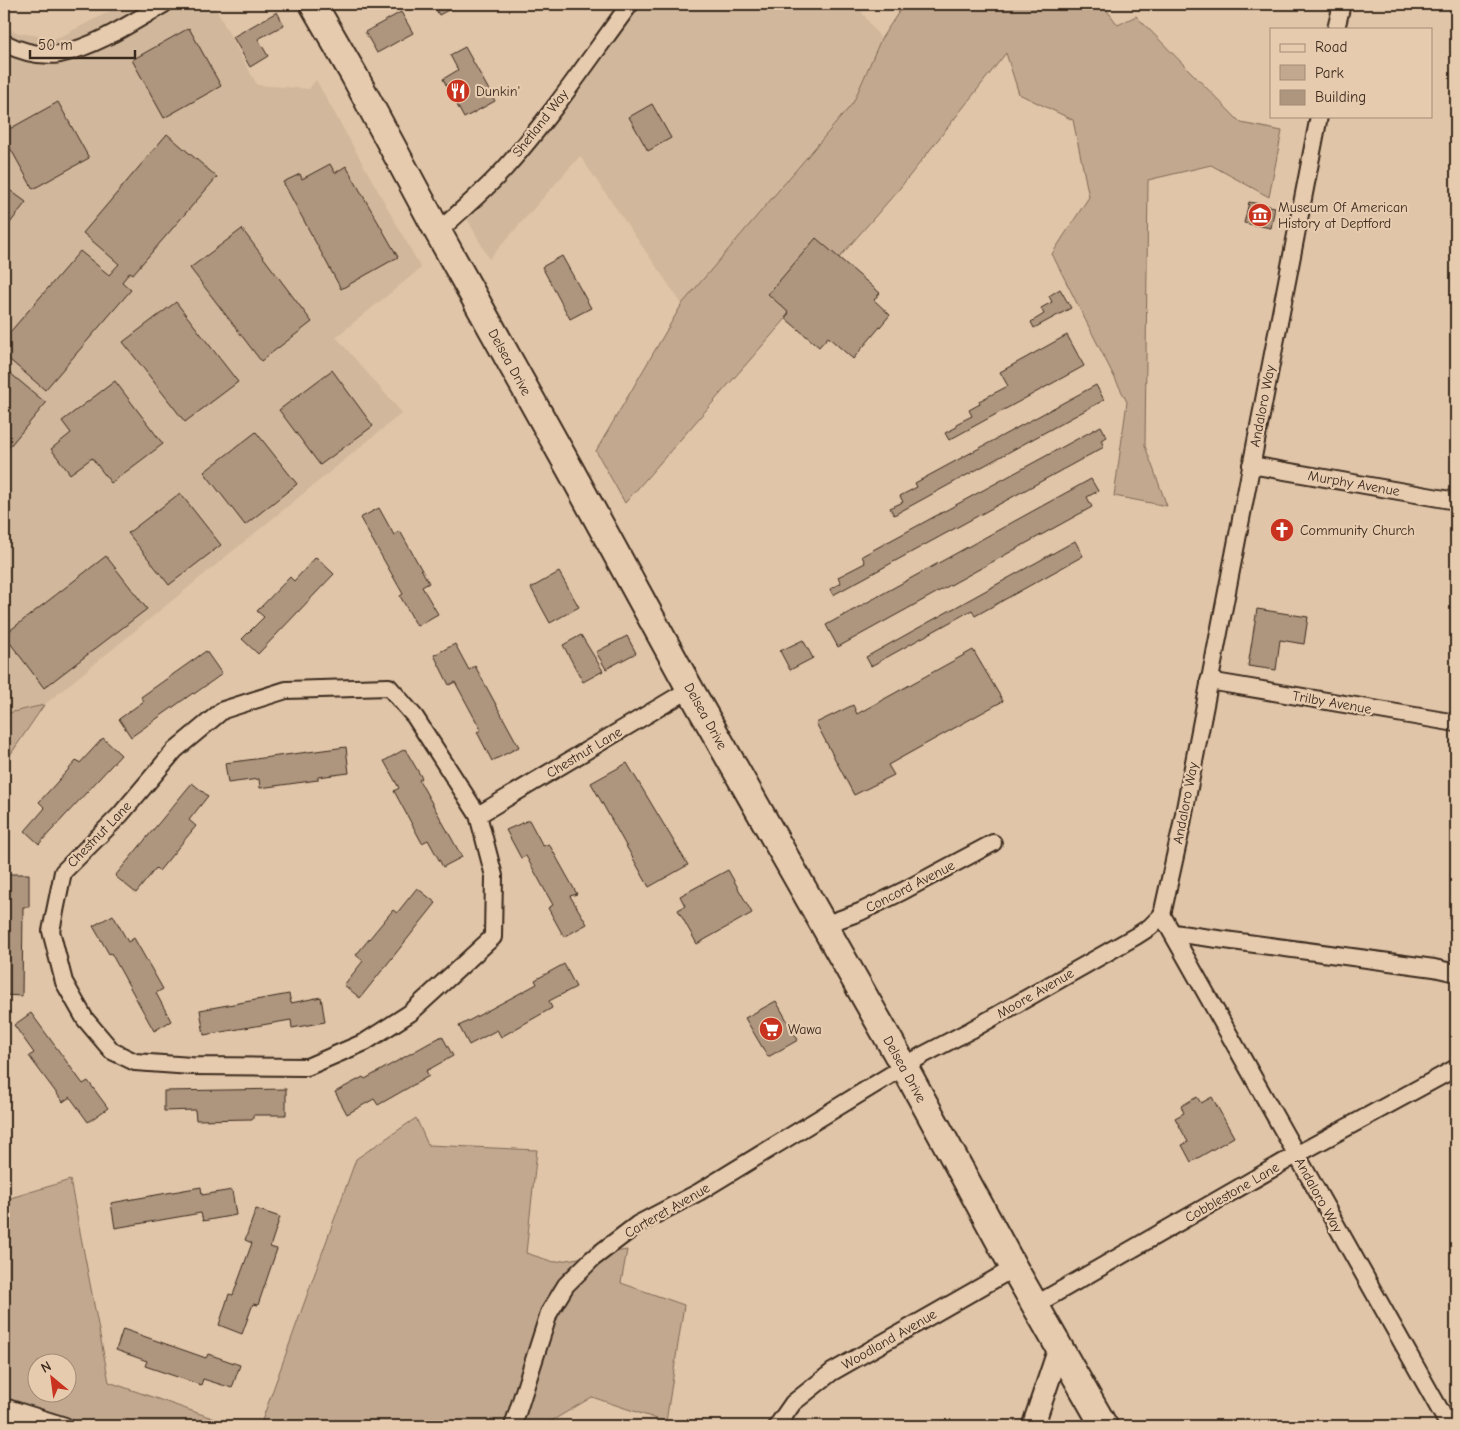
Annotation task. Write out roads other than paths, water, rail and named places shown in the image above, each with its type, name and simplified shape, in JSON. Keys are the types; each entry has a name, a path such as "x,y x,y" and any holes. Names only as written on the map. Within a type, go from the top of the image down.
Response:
{"main road":[{"name":"Delsea Drive","path":"313,4 354,75 438,232 690,688 905,1068 1059,1349 1104,1426"}],"street":[{"path":"4,43 18,50 39,54 58,54 107,37 164,4"},
{"name":"Shetland Way","path":"438,232 482,192 518,153 630,4"},
{"path":"1336,28 1342,4"},
{"name":"Andaloro Way","path":"1319,118 1162,915 1449,1426"},
{"name":"Murphy Avenue","path":"1251,465 1456,501"},
{"name":"Trilby Avenue","path":"1209,682 1456,723"},
{"name":"Chestnut Lane","path":"389,687 415,717 478,815 494,876 493,937 410,1013 364,1042 307,1067 191,1066 135,1062 112,1051 85,1019 64,982 51,931 63,872 120,815 176,750 222,710 286,690 389,687"},
{"name":"Chestnut Lane","path":"478,815 690,688"},
{"name":"Concord Avenue","path":"824,924 860,912 886,900 993,843"},
{"name":"Moore Avenue","path":"905,1068 1136,936 1150,927 1162,915"},
{"path":"1173,933 1456,973"},
{"name":"Carteret Avenue","path":"513,1426 549,1313 566,1285 592,1259 638,1224 699,1192 905,1068"},
{"name":"Cobblestone Lane","path":"1035,1305 1296,1154 1456,1068"},
{"name":"Woodland Avenue","path":"776,1426 793,1403 832,1372 1014,1268"},
{"path":"1033,1426 1059,1349"},
{"path":"4,1407 65,1426"}],"place":[{"name":"Dunkin'","path":"458,91"},
{"name":"Museum Of American History at Deptford","path":"1260,215"},
{"name":"Community Church","path":"1282,530"},
{"name":"Wawa","path":"771,1029"}]}
